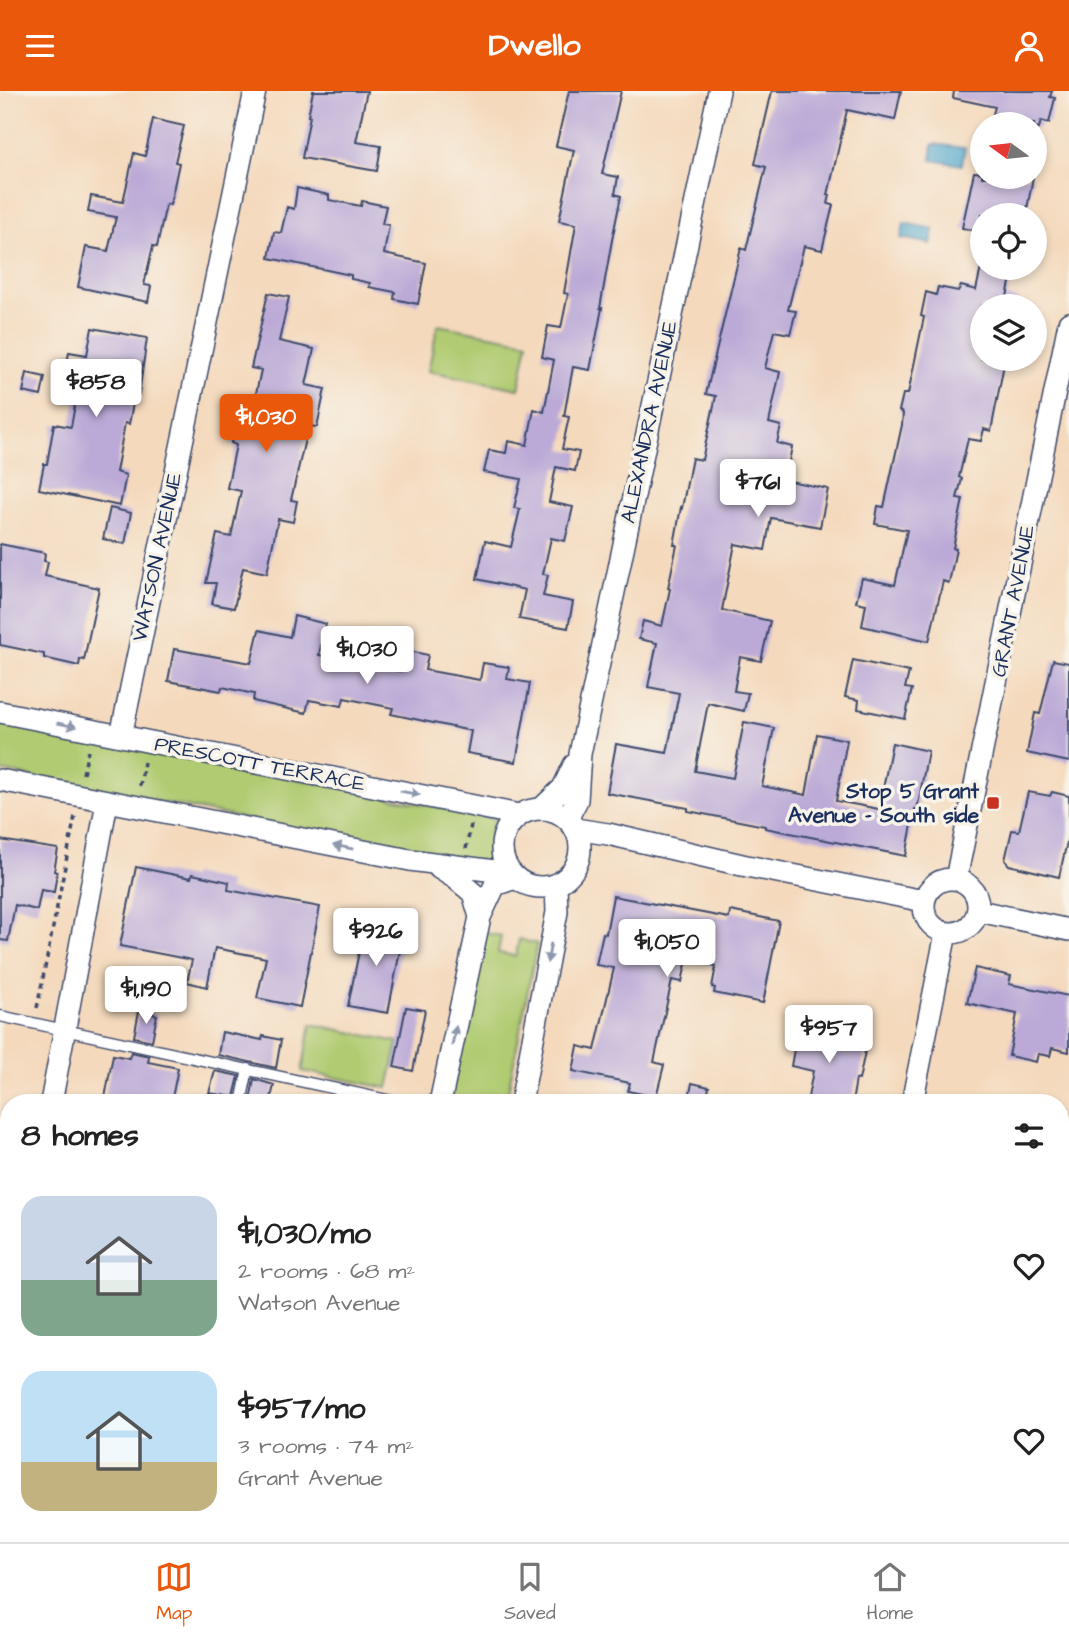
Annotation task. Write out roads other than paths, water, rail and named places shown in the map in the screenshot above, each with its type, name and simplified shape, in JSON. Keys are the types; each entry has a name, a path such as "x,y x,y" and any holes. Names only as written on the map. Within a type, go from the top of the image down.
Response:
{"street":[{"name":"WATSON AVENUE","path":"121,736 256,91"},
{"name":"ALEXANDRA AVENUE","path":"574,832 580,754 719,91"},
{"name":"GRANT AVENUE","path":"957,879 1069,323"},
{"name":"PRESCOTT TERRACE","path":"0,712 519,815"},
{"name":"ALEXANDRA AVENUE","path":"541,809 564,788 580,754"},
{"path":"0,780 432,864 513,876"},
{"path":"577,792 589,812 636,840"},
{"path":"52,1094 107,802"},
{"path":"574,832 579,859 574,870 556,885 535,888 522,883 505,864 502,842 505,832 519,815 541,809 550,810 574,832 636,840 742,865 924,901"},
{"path":"432,864 473,893 480,917"},
{"path":"442,1094 480,917 495,885 513,876"},
{"path":"957,879 973,888 979,911 971,925 963,931 946,933 937,930 930,923 924,901 930,888 938,882 957,879"},
{"path":"523,1094 557,912 556,885"},
{"path":"979,911 1069,930"},
{"path":"914,1094 946,933"}],"lane":[{"path":"0,1016 360,1094"},
{"path":"243,1094 248,1069"}],"water":[{"path":"933,144 965,148 962,165 931,160"},
{"path":"904,223 934,229 931,244 901,238"}],"place":[{"name":"Stop 5 Grant Avenue - South side","path":"993,803"}]}
